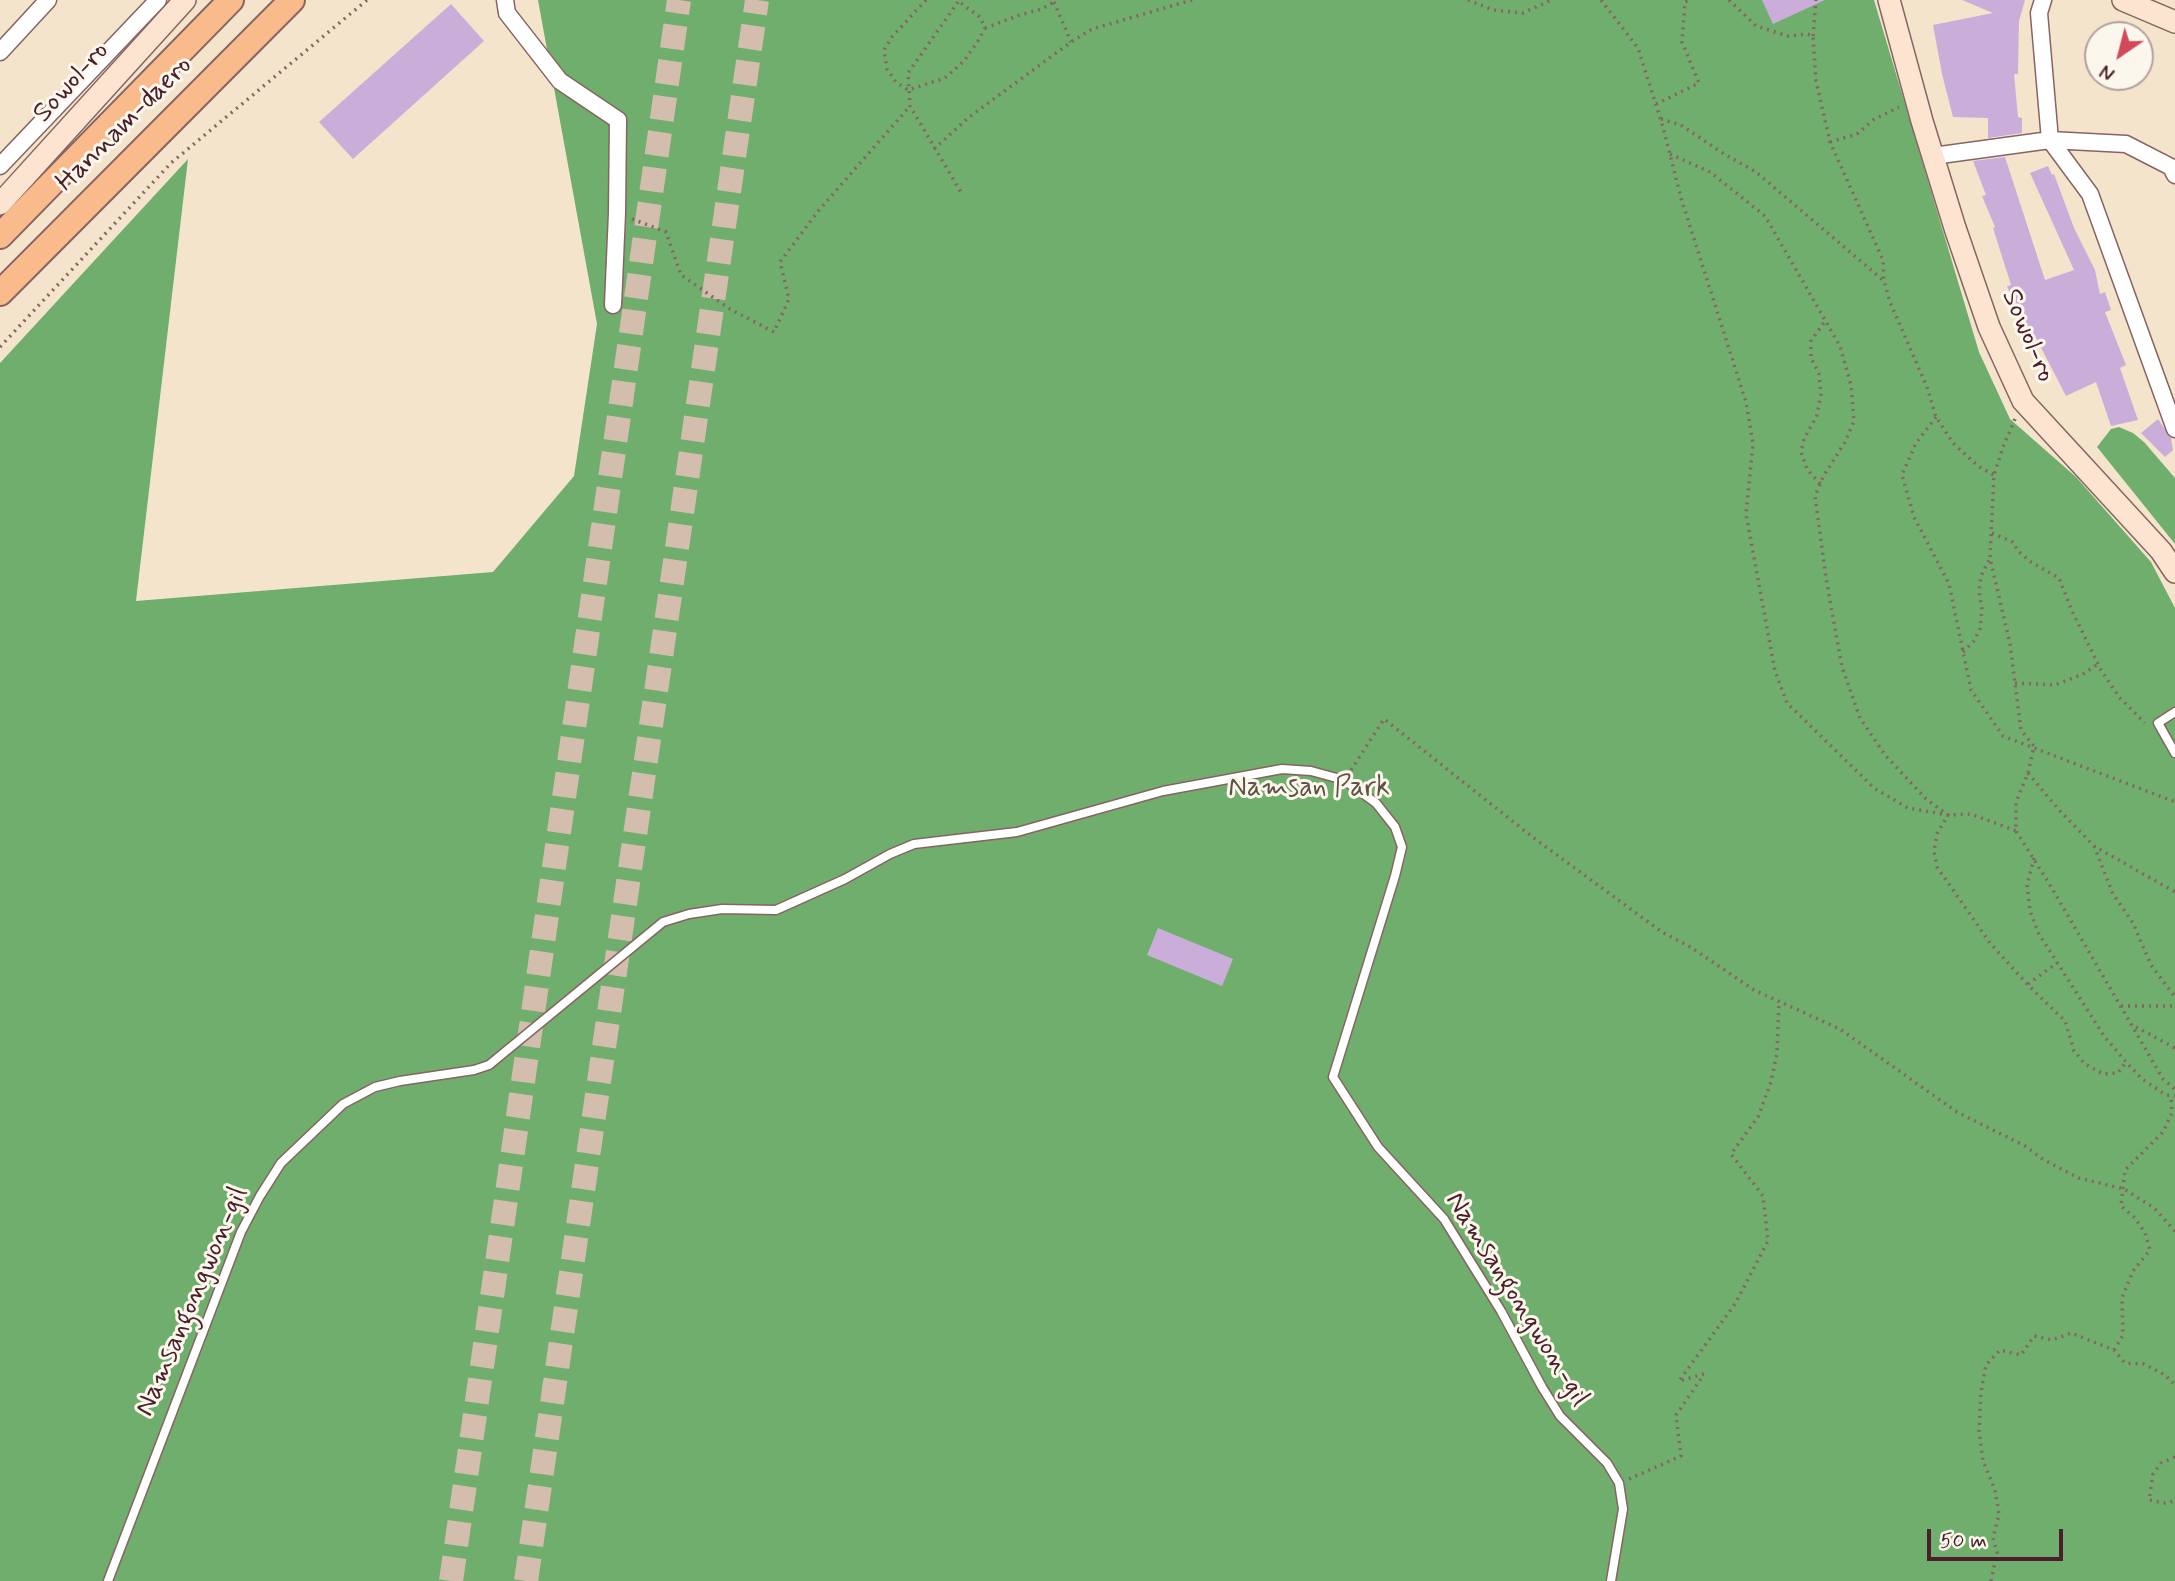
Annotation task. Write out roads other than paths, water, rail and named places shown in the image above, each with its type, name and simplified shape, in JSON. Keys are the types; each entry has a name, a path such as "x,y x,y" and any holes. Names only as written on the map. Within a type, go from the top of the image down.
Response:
{"main road":[{"name":"Sowol-ro","path":"0,204 185,0"},
{"name":"Hannam-daero","path":"0,236 231,0"},
{"name":"Sowol-ro","path":"1889,0 1933,156 1989,327 2023,401 2161,551 2175,572"},
{"path":"2123,0 2175,22"},
{"name":"Hannam-daero","path":"0,293 291,3"}],"street":[{"path":"0,52 48,0"},
{"path":"0,166 158,0"},
{"path":"505,0 507,13 560,80 618,120 612,305"},
{"path":"2043,0 2039,13 2050,140 2090,194 2175,429"},
{"path":"1933,156 2050,140 2126,144 2171,167 2175,175"}],"lane":[{"path":"2175,712 2158,723 2175,753"},
{"name":"Namsangongwon-gil","path":"108,1581 241,1231 281,1163 343,1104 375,1087 489,1065 663,922 722,909 776,910 914,844 1017,832 1163,791 1282,769 1311,771 1344,780 1376,803 1395,827 1402,847 1333,1077 1378,1147 1444,1219 1501,1311 1560,1416 1607,1463 1619,1483 1623,1509 1611,1581"}],"tunnel":[{"path":"451,1581 679,0"},
{"path":"526,1581 757,0"}],"park label":[{"name":"Namsan Park","path":"1309,789"}]}
